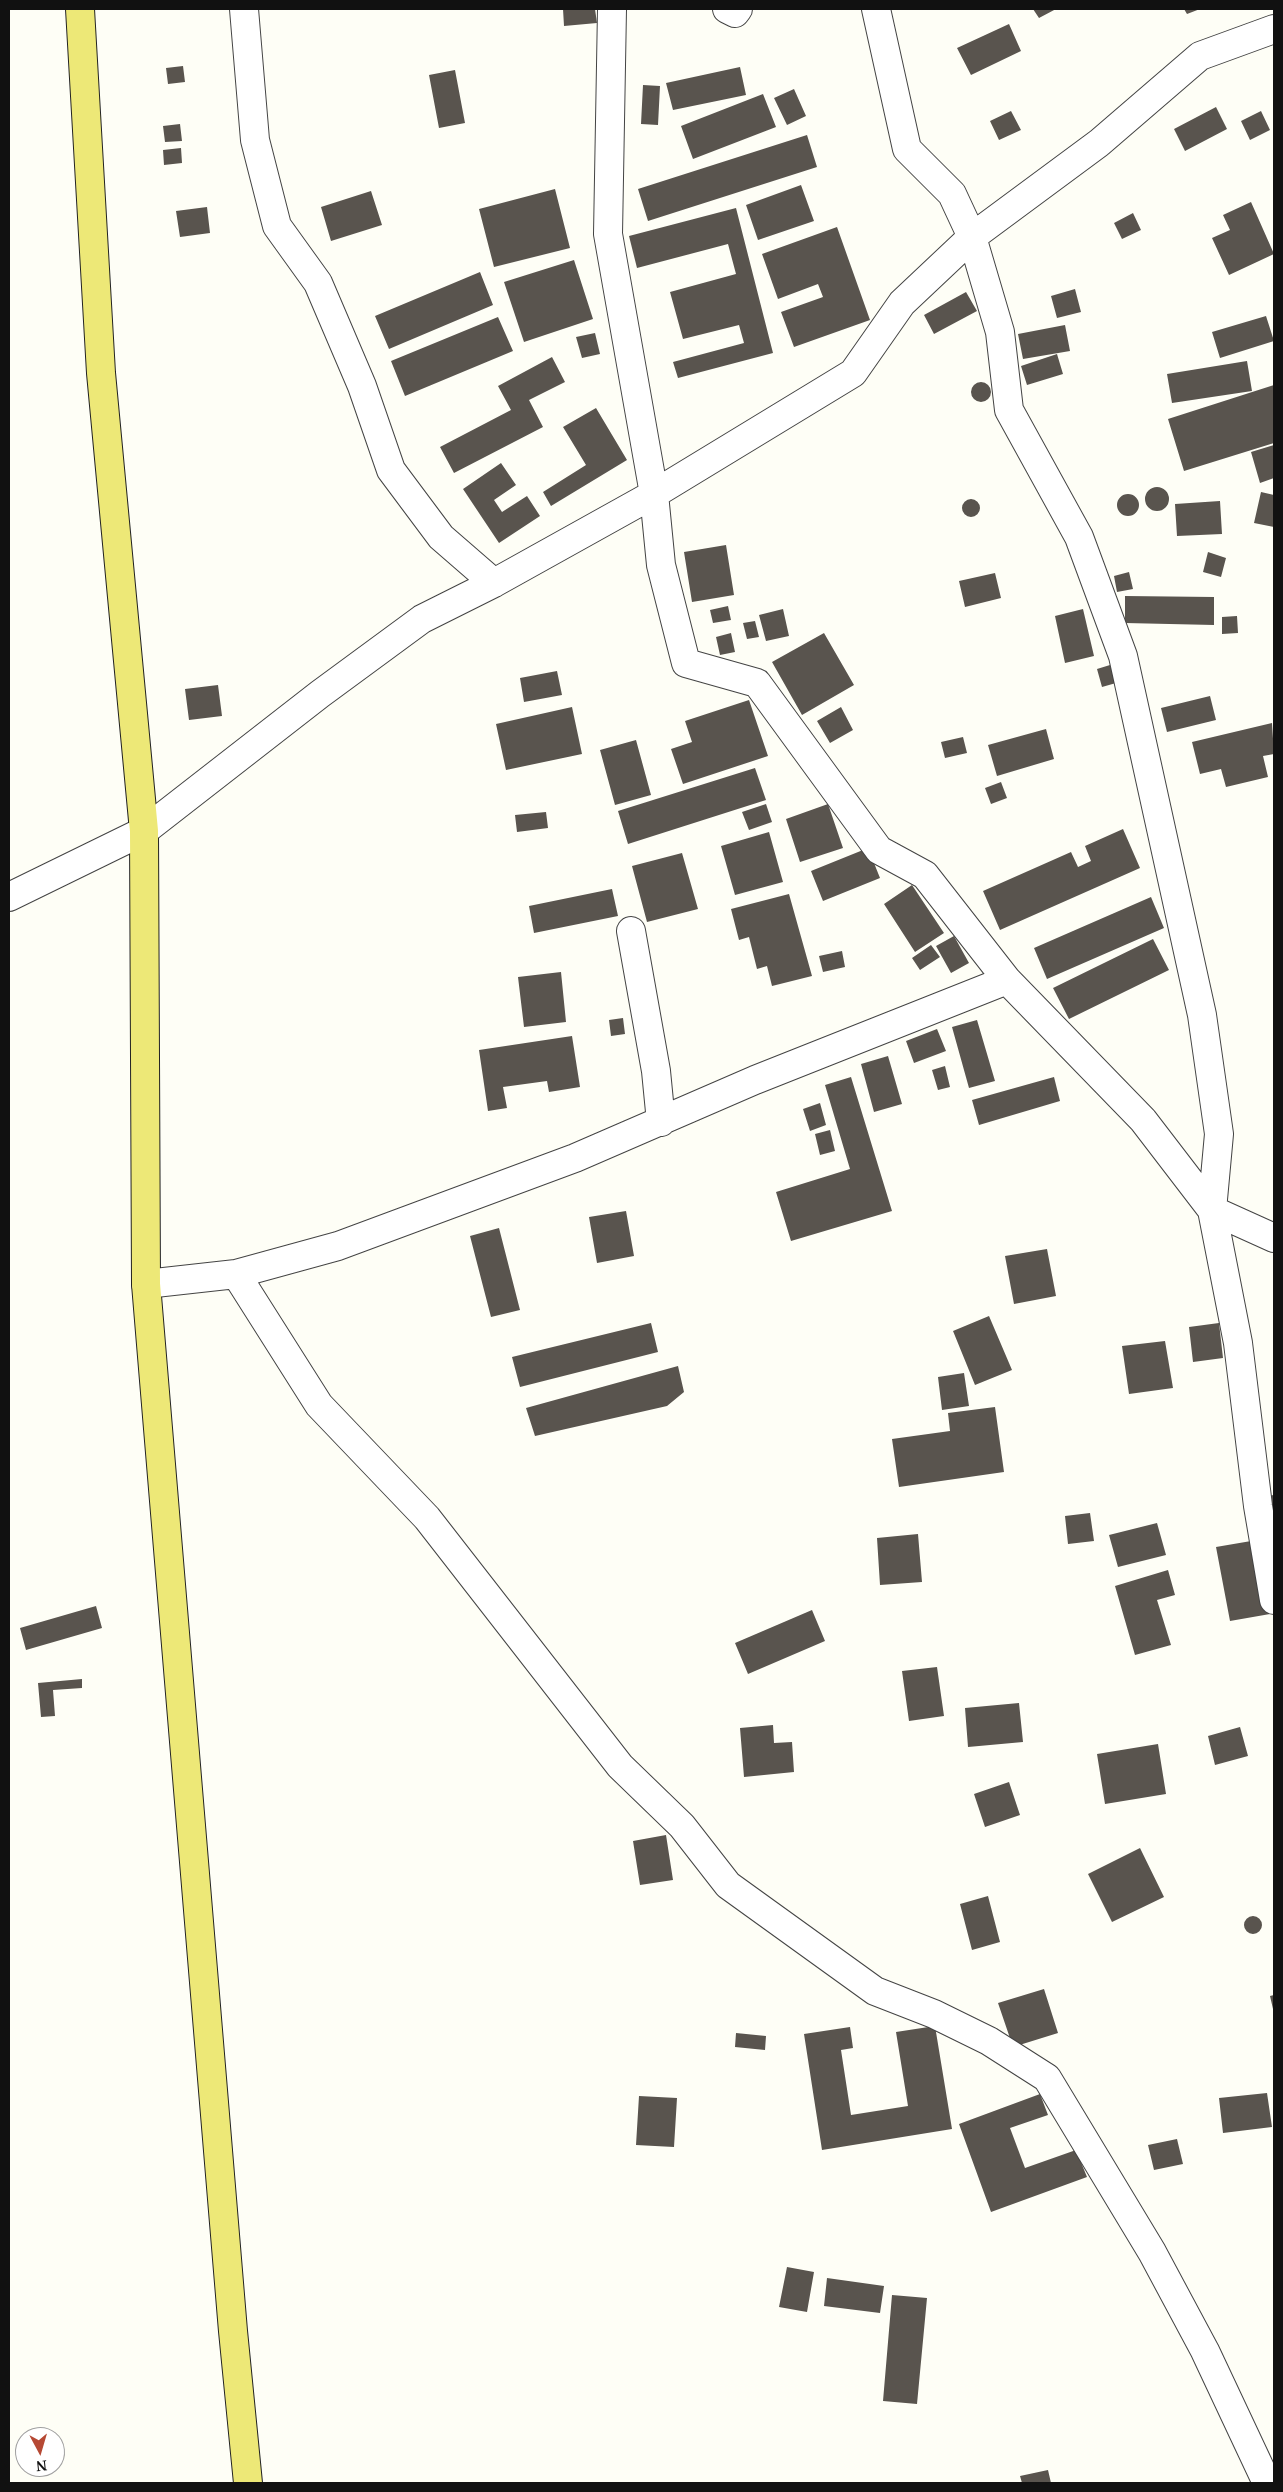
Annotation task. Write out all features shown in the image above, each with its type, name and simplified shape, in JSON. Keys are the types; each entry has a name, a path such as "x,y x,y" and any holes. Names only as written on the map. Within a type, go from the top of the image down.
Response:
{"main road":[{"path":"80,9 101,373 144,831 146,1284 233,2331 248,2483"}],"street":[{"path":"244,9 255,140 277,226 318,283 362,386 391,470 441,537 494,583"},
{"path":"612,9 608,234 654,494 661,565 686,663 758,682 879,850 925,875 1007,980 1144,1120 1212,1210 1274,1238"},
{"path":"727,9 735,13 738,9"},
{"path":"876,9 907,149 952,194 972,237 1000,332 1009,410 1079,537 1123,656 1168,872 1202,1015 1219,1134 1212,1210 1238,1343 1258,1506 1274,1600"},
{"path":"9,897 144,831 320,694 422,619 494,583 654,494 853,373 902,303 972,237 1100,143 1200,56 1274,29"},
{"path":"631,931 656,1072 661,1122"},
{"path":"146,1284 236,1274 338,1246 575,1158 755,1080 1007,980"},
{"path":"236,1274 319,1405 427,1518 620,1766 682,1826 728,1885 875,1991 934,2014 989,2041 1047,2078 1152,2252 1205,2351 1267,2483"}],"building":[{"path":"563,9 595,9 597,23 564,26"},
{"path":"1033,9 1056,9 1039,18"},
{"path":"1184,9 1200,9 1187,14"},
{"path":"1009,24 1021,51 971,75 957,48"},
{"path":"183,66 185,82 168,84 166,68"},
{"path":"740,67 746,95 673,110 666,83"},
{"path":"455,70 465,123 439,128 429,75"},
{"path":"643,85 660,86 658,125 641,124"},
{"path":"794,89 806,116 787,125 774,98"},
{"path":"763,94 776,127 693,159 681,126"},
{"path":"1216,107 1227,129 1185,151 1174,129"},
{"path":"1011,111 1021,130 999,140 990,121"},
{"path":"1261,111 1270,130 1250,140 1241,121"},
{"path":"180,124 182,141 165,142 163,126"},
{"path":"807,135 817,167 648,221 638,189"},
{"path":"181,148 182,163 164,165 163,150"},
{"path":"801,185 814,221 758,240 746,205"},
{"path":"555,189 570,248 494,267 479,209"},
{"path":"371,191 382,225 331,241 321,207"},
{"path":"1251,202 1274,254 1229,275 1212,238 1230,230 1223,215"},
{"path":"207,207 210,233 180,237 176,211"},
{"path":"736,208 773,353 678,378 673,362 744,343 739,325 683,339 670,292 736,274 728,244 637,268 629,236"},
{"path":"1133,213 1141,230 1122,239 1114,223"},
{"path":"837,227 870,320 794,347 781,312 823,297 818,284 778,299 762,254"},
{"path":"574,260 593,319 524,342 504,282"},
{"path":"480,272 493,305 389,349 375,316"},
{"path":"1075,289 1081,312 1057,318 1051,296"},
{"path":"966,292 977,311 934,334 924,315"},
{"path":"1266,316 1274,341 1220,358 1212,332"},
{"path":"498,317 513,351 405,396 391,361"},
{"path":"1065,325 1070,351 1023,359 1018,334"},
{"path":"595,333 600,354 582,358 576,337"},
{"path":"1057,354 1063,374 1027,385 1021,366"},
{"path":"552,357 565,382 529,400 543,427 454,473 440,447 511,410 498,386"},
{"path":"1247,361 1252,391 1172,403 1167,374"},
{"path":"981,382 988,385 991,392 988,399 981,402 974,399 971,392 974,385"},
{"path":"1274,385 1274,443 1184,471 1168,419"},
{"path":"596,408 627,460 551,506 543,492 586,465 563,427"},
{"path":"1274,445 1274,478 1260,483 1251,452"},
{"path":"501,463 516,485 494,500 502,512 527,496 540,516 499,543 463,489"},
{"path":"1157,487 1162,488 1168,494 1168,504 1162,510 1157,511 1152,510 1146,504 1145,499 1146,494 1152,488"},
{"path":"1261,492 1274,495 1274,527 1254,523"},
{"path":"1128,494 1136,497 1139,505 1136,513 1128,516 1120,513 1117,505 1120,497"},
{"path":"967,499 975,499 980,504 978,515 967,517 962,512 962,504"},
{"path":"1220,501 1222,534 1177,536 1175,504"},
{"path":"726,545 734,595 692,602 684,552"},
{"path":"1208,552 1226,558 1221,577 1203,572"},
{"path":"1129,572 1133,589 1117,592 1114,576"},
{"path":"995,573 1001,598 965,607 959,581"},
{"path":"1125,596 1214,597 1214,625 1125,623"},
{"path":"728,606 731,620 713,623 710,610"},
{"path":"783,609 789,636 766,641 759,615"},
{"path":"1083,609 1094,656 1065,663 1055,616"},
{"path":"1237,616 1238,633 1222,634 1222,617"},
{"path":"755,621 759,637 747,639 743,623"},
{"path":"731,633 735,652 720,655 716,637"},
{"path":"824,633 854,685 802,715 772,662"},
{"path":"1110,665 1116,683 1102,687 1097,669"},
{"path":"557,671 562,695 524,702 520,678"},
{"path":"218,685 222,716 189,720 185,689"},
{"path":"1210,696 1216,720 1167,732 1161,708"},
{"path":"749,700 768,756 683,784 671,749 692,742 685,721"},
{"path":"572,707 582,754 506,770 496,724"},
{"path":"841,707 853,730 830,743 817,721"},
{"path":"1272,723 1274,754 1263,756 1268,777 1226,787 1221,769 1200,774 1192,742"},
{"path":"1046,729 1054,759 997,776 988,745"},
{"path":"963,737 967,753 945,758 941,742"},
{"path":"636,740 651,795 615,805 600,750"},
{"path":"755,768 766,800 628,844 618,811"},
{"path":"1001,782 1007,798 991,804 985,788"},
{"path":"766,804 772,822 749,830 742,812"},
{"path":"828,804 843,848 800,862 786,819"},
{"path":"546,812 548,828 517,832 515,815"},
{"path":"1123,829 1140,868 1000,930 983,891 1071,852 1078,867 1091,861 1085,846"},
{"path":"769,832 783,882 735,895 721,846"},
{"path":"868,848 880,878 823,901 811,871"},
{"path":"682,853 698,909 647,922 632,866"},
{"path":"912,885 944,933 915,952 884,904"},
{"path":"612,889 618,916 534,933 529,906"},
{"path":"789,894 812,976 772,986 767,966 757,969 749,937 739,940 731,909"},
{"path":"1151,897 1164,928 1047,979 1034,948"},
{"path":"954,936 969,963 951,973 936,946"},
{"path":"1153,939 1169,970 1069,1019 1053,988"},
{"path":"931,945 940,957 920,970 912,958"},
{"path":"842,951 845,967 823,972 819,956"},
{"path":"561,972 566,1022 524,1027 518,977"},
{"path":"623,1018 625,1034 611,1036 609,1020"},
{"path":"977,1020 995,1081 969,1088 952,1027"},
{"path":"937,1029 946,1051 914,1063 906,1041"},
{"path":"572,1036 580,1087 549,1092 547,1081 503,1087 507,1108 488,1111 479,1050"},
{"path":"888,1056 902,1104 874,1112 861,1064"},
{"path":"945,1066 950,1087 938,1090 932,1070"},
{"path":"851,1077 892,1211 791,1241 776,1192 850,1169 825,1085"},
{"path":"1054,1077 1060,1101 979,1125 972,1100"},
{"path":"820,1103 826,1125 810,1131 803,1109"},
{"path":"830,1130 835,1151 820,1155 815,1134"},
{"path":"626,1211 634,1256 597,1263 589,1217"},
{"path":"499,1228 520,1310 491,1317 470,1236"},
{"path":"1047,1249 1056,1296 1014,1304 1005,1256"},
{"path":"989,1316 1012,1370 975,1385 953,1331"},
{"path":"651,1323 658,1352 520,1387 512,1357"},
{"path":"1219,1323 1223,1358 1193,1362 1189,1327"},
{"path":"1165,1341 1173,1388 1129,1394 1122,1346"},
{"path":"678,1366 684,1392 667,1406 535,1436 526,1408"},
{"path":"964,1373 969,1406 942,1410 938,1377"},
{"path":"995,1407 1004,1472 899,1487 892,1439 950,1431 948,1413"},
{"path":"1274,1495 1274,1532 1266,1496"},
{"path":"1090,1513 1094,1541 1068,1544 1065,1516"},
{"path":"1157,1523 1166,1555 1118,1567 1109,1535"},
{"path":"918,1534 922,1582 880,1585 877,1538"},
{"path":"1257,1540 1270,1614 1230,1621 1216,1547"},
{"path":"1168,1570 1175,1595 1157,1600 1171,1645 1135,1655 1115,1586"},
{"path":"96,1606 102,1628 26,1650 20,1628"},
{"path":"812,1610 825,1641 748,1674 735,1643"},
{"path":"937,1667 944,1716 909,1721 902,1671"},
{"path":"82,1679 82,1688 53,1690 55,1716 41,1717 38,1683"},
{"path":"1019,1703 1023,1742 968,1747 965,1708"},
{"path":"773,1725 774,1743 792,1742 794,1772 744,1777 740,1728"},
{"path":"1240,1727 1248,1756 1215,1765 1208,1736"},
{"path":"1158,1744 1166,1794 1105,1804 1097,1754"},
{"path":"1009,1782 1020,1815 985,1827 974,1794"},
{"path":"666,1835 673,1880 640,1885 633,1841"},
{"path":"1140,1848 1164,1897 1112,1922 1088,1874"},
{"path":"988,1896 1000,1942 972,1950 960,1904"},
{"path":"1253,1916 1259,1919 1262,1925 1259,1931 1253,1934 1247,1931 1244,1925 1247,1919"},
{"path":"1044,1989 1058,2033 1013,2047 998,2003"},
{"path":"1274,1995 1274,2009 1273,2009 1270,1996"},
{"path":"935,2026 952,2129 822,2150 804,2034 850,2027 853,2048 841,2050 851,2115 908,2106 896,2032"},
{"path":"736,2033 766,2036 765,2050 735,2047"},
{"path":"1267,2093 1272,2127 1223,2133 1219,2098"},
{"path":"1040,2094 1048,2115 1010,2128 1025,2168 1076,2150 1087,2177 991,2212 959,2124"},
{"path":"639,2096 677,2098 674,2147 636,2145"},
{"path":"1177,2139 1183,2164 1154,2170 1148,2145"},
{"path":"787,2267 814,2272 807,2312 779,2307"},
{"path":"827,2278 884,2286 880,2313 824,2306"},
{"path":"892,2295 927,2298 917,2404 883,2401"},
{"path":"1048,2470 1051,2483 1022,2483 1020,2476"}]}
